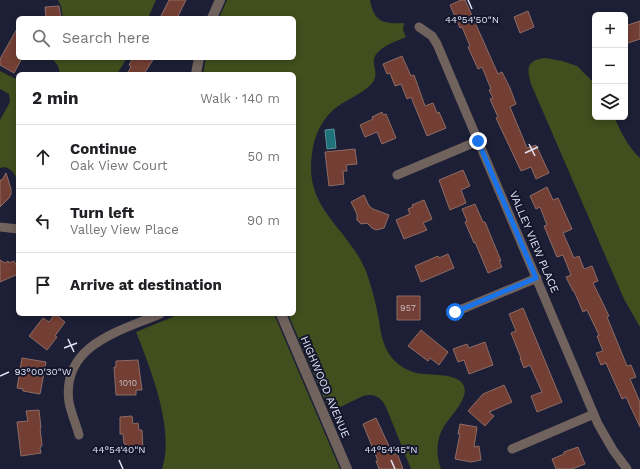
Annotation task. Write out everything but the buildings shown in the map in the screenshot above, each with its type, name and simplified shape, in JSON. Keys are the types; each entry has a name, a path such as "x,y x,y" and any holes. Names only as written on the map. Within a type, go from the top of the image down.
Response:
{"street":[{"path":"213,16 220,0"},
{"name":"VALLEY VIEW PLACE","path":"418,28 432,36 438,44 594,414 607,440 627,469"},
{"path":"196,72 199,60"},
{"path":"397,175 478,141"},
{"path":"0,227 16,229"},
{"path":"455,312 536,278"},
{"path":"80,435 70,406 69,396 71,375 79,359 89,348 100,340 155,316"},
{"name":"HIGHWOOD AVENUE","path":"282,316 347,469"},
{"path":"512,448 594,414"}],"shaded area":[{"path":"58,0 156,0 149,16 63,16 61,6"},
{"path":"227,0 370,0 374,13 381,20 390,23 404,23 403,30 406,37 383,48 374,57 375,78 372,83 363,91 332,111 321,125 313,148 311,173 314,190 321,204 358,255 366,271 374,298 381,334 391,357 405,369 422,374 443,375 456,378 464,386 464,396 458,408 443,428 439,438 438,459 441,469 411,469 386,407 379,398 371,395 363,396 330,412 289,316 296,316 296,72 203,72 206,60 296,60 296,16 220,16"},
{"path":"546,58 562,61 577,66 592,81 592,120 615,120 628,144 640,158 640,327 624,299 531,84 529,73 530,65 540,59"},
{"path":"54,60 126,60 118,72 60,72 58,66"},
{"path":"0,71 16,79 16,178 9,169 3,167 0,168 0,120 10,102 9,94 0,89"},
{"path":"334,129 336,148 327,149 325,130"},
{"path":"175,316 275,316 340,469 162,469 166,437 160,400 136,332"}],"route":[{"path":"455,312 536,278 478,141"}]}
